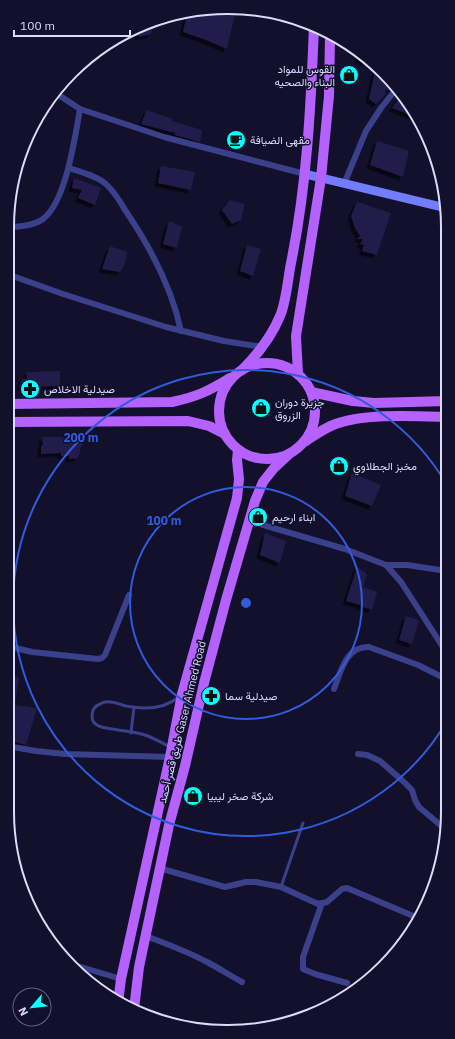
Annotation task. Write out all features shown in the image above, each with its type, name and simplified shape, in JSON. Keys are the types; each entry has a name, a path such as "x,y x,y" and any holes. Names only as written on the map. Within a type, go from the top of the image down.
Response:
{"main road":[{"path":"314,32 311,100 305,174 298,232 281,314 273,332 254,358 237,373 224,389 219,404 220,425 231,443 238,450 247,455 263,459 278,458 288,455 318,432 334,425 353,420 380,417 441,416"},
{"path":"298,374 296,336 321,178 330,96 330,41"},
{"path":"14,404 172,402 194,397 211,390 237,373 255,364 270,363 285,367 298,374 311,392 314,400 314,418 309,434 304,442"},
{"path":"311,392 353,401 374,403 441,401"},
{"path":"14,422 188,421 209,426 225,434"},
{"name":"طريق قصر أحمد Gaser Ahmed Road","path":"119,995 121,979 171,753 182,694 237,498 239,479 237,460 238,450"},
{"name":"طريق قصر أحمد Gaser Ahmed Road","path":"135,1004 139,966 169,825 185,766 204,683 248,521 263,482 274,468 288,455"}],"street":[{"path":"344,184 366,132 381,108 393,93"},
{"path":"60,96 80,109 164,137 344,184 440,207"},
{"path":"14,226 31,224 42,220 50,212 68,168 80,109"},
{"path":"68,168 98,179 106,184 115,195 153,257 174,305 181,331"},
{"path":"14,276 63,294 181,331 224,342 263,346"},
{"path":"248,521 345,549 386,565 407,565 441,570"},
{"path":"386,565 401,582 441,644"},
{"path":"14,648 32,652 98,659 102,658 105,655 129,596"},
{"path":"334,689 349,655 354,650 361,647 369,647 418,664 441,676"},
{"path":"14,747 36,752 65,754 171,753"},
{"path":"358,754 367,755 380,761 412,790 419,807 441,826"},
{"path":"159,868 225,887 246,882 256,882 281,887 318,904 327,902 342,889 347,888 413,916"},
{"path":"322,904 304,957 302,965 303,969 346,983"},
{"path":"146,936 208,962 242,982"},
{"path":"82,967 121,979"}],"lane":[{"path":"171,753 145,735 104,728 97,725 93,721 92,714 95,707 101,703 109,701 134,707 154,708 165,705 182,694"},
{"path":"131,733 134,707"},
{"path":"281,887 303,823"}],"building":[{"path":"214,14 235,14 227,49 183,32 186,18"},
{"path":"153,27 151,34 140,37 137,34"},
{"path":"375,74 390,89 386,90 385,95 376,104 369,99"},
{"path":"398,100 408,114 392,108"},
{"path":"147,110 172,119 172,121 202,130 200,142 175,135 175,133 141,124"},
{"path":"377,141 409,151 403,177 370,165"},
{"path":"161,166 195,172 191,190 158,183"},
{"path":"74,178 101,188 95,205 78,198 82,190 72,188"},
{"path":"230,200 245,204 241,220 232,224 222,210"},
{"path":"357,202 391,213 377,255 362,251 364,245 360,244 363,239 357,239 360,236 355,228 351,216"},
{"path":"169,221 182,227 177,248 163,244"},
{"path":"247,245 261,249 253,276 240,271"},
{"path":"110,246 127,252 125,264 120,272 102,269"},
{"path":"60,371 60,386 19,387 23,379 27,379 27,372"},
{"path":"42,437 84,437 78,458 69,459 69,456 61,456 61,453 41,454 41,446 43,445"},
{"path":"352,473 381,485 372,506 345,496"},
{"path":"265,533 286,541 280,563 260,555"},
{"path":"357,567 367,574 363,587 377,592 372,610 346,601"},
{"path":"406,616 419,620 412,644 399,640"},
{"path":"14,677 19,678 15,705 37,708 26,745 14,742"}],"place":[{"name":"القوس للمواد البناء والصحيه","path":"349,75"},
{"name":"مقهى الضيافة","path":"236,140"},
{"name":"صيدلية الاخلاص","path":"30,389"},
{"name":"جزيرة دوران الزروق","path":"261,408"},
{"name":"مخبز الجطلاوي","path":"339,466"},
{"name":"ابناء ارحيم","path":"258,517"},
{"name":"صيدلية سما","path":"211,696"},
{"name":"شركة صخر ليبيا","path":"193,796"}]}
